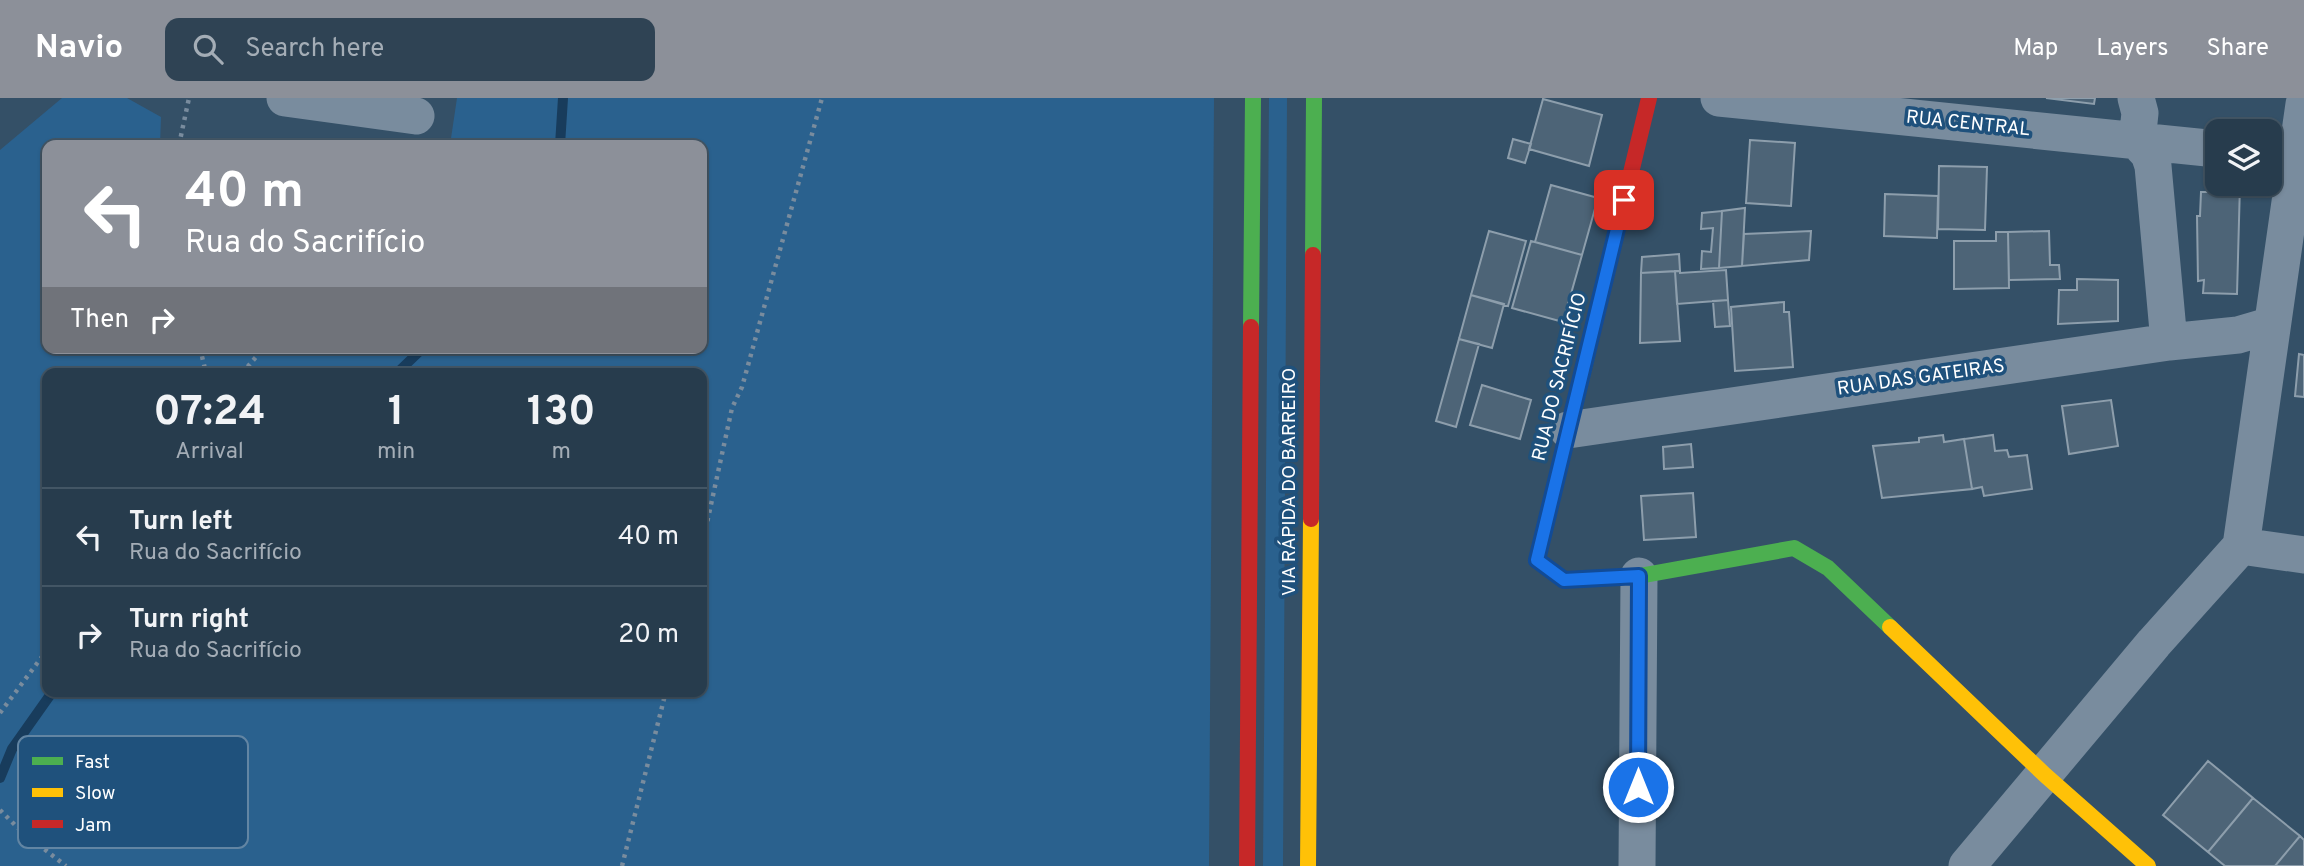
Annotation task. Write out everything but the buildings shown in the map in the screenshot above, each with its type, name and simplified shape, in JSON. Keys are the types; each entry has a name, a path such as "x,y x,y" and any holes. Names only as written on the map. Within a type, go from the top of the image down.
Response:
{"main road":[{"name":"VIA RÁPIDA DO BARREIRO","path":"1247,866 1253,98"},
{"name":"VIA RÁPIDA DO BARREIRO","path":"1308,866 1314,98"},
{"name":"RUA DO SACRIFÍCIO","path":"1639,576 1564,580 1537,560 1649,98"},
{"path":"1639,576 1794,548 1828,568 2045,775 2148,866"}],"street":[{"path":"285,98 416,116"},
{"name":"RUA CENTRAL","path":"1719,98 2012,113 2137,141 2205,148"},
{"path":"2136,98 2140,113 2137,141 2149,154 2153,166 2169,342"},
{"path":"1967,866 2154,643 2241,546 2272,326 2283,156 2304,104"},
{"name":"RUA DAS GATEIRAS","path":"1568,430 2169,342 2238,335 2272,326"},
{"path":"2241,546 2304,555"},
{"path":"1637,866 1639,576"}],"path":[{"path":"180,140 189,98"},
{"path":"707,524 733,408 742,387 822,98"},
{"path":"246,368 259,354"},
{"path":"0,713 42,657"},
{"path":"622,866 664,697"},
{"path":"0,810 18,828"},
{"path":"43,848 66,866"}],"shaded area":[{"path":"62,98 127,98 161,117 160,140 42,140 42,354 707,354 707,140 451,140 457,98 1214,98 1209,866 0,866 0,150"},
{"path":"1269,98 1287,98 1283,866 1263,866"}],"waterway":[{"path":"560,140 563,98"},
{"path":"402,368 417,354"},
{"path":"21,736 49,697"},
{"path":"0,778 18,741"}],"traffic: fast":[{"path":"1251,327 1253,98"},
{"path":"1313,255 1314,98"},
{"path":"1587,355 1537,560 1564,580 1639,576 1794,548 1828,568 1890,627"}],"traffic: slow":[{"path":"1308,866 1311,519"},
{"path":"1890,627 2045,775 2148,866"}],"traffic: jam":[{"path":"1587,355 1649,98"},
{"path":"1311,519 1313,255"},
{"path":"1247,866 1251,327"}],"route":[{"path":"1624,200 1537,560 1564,580 1639,576 1638,787"}]}
